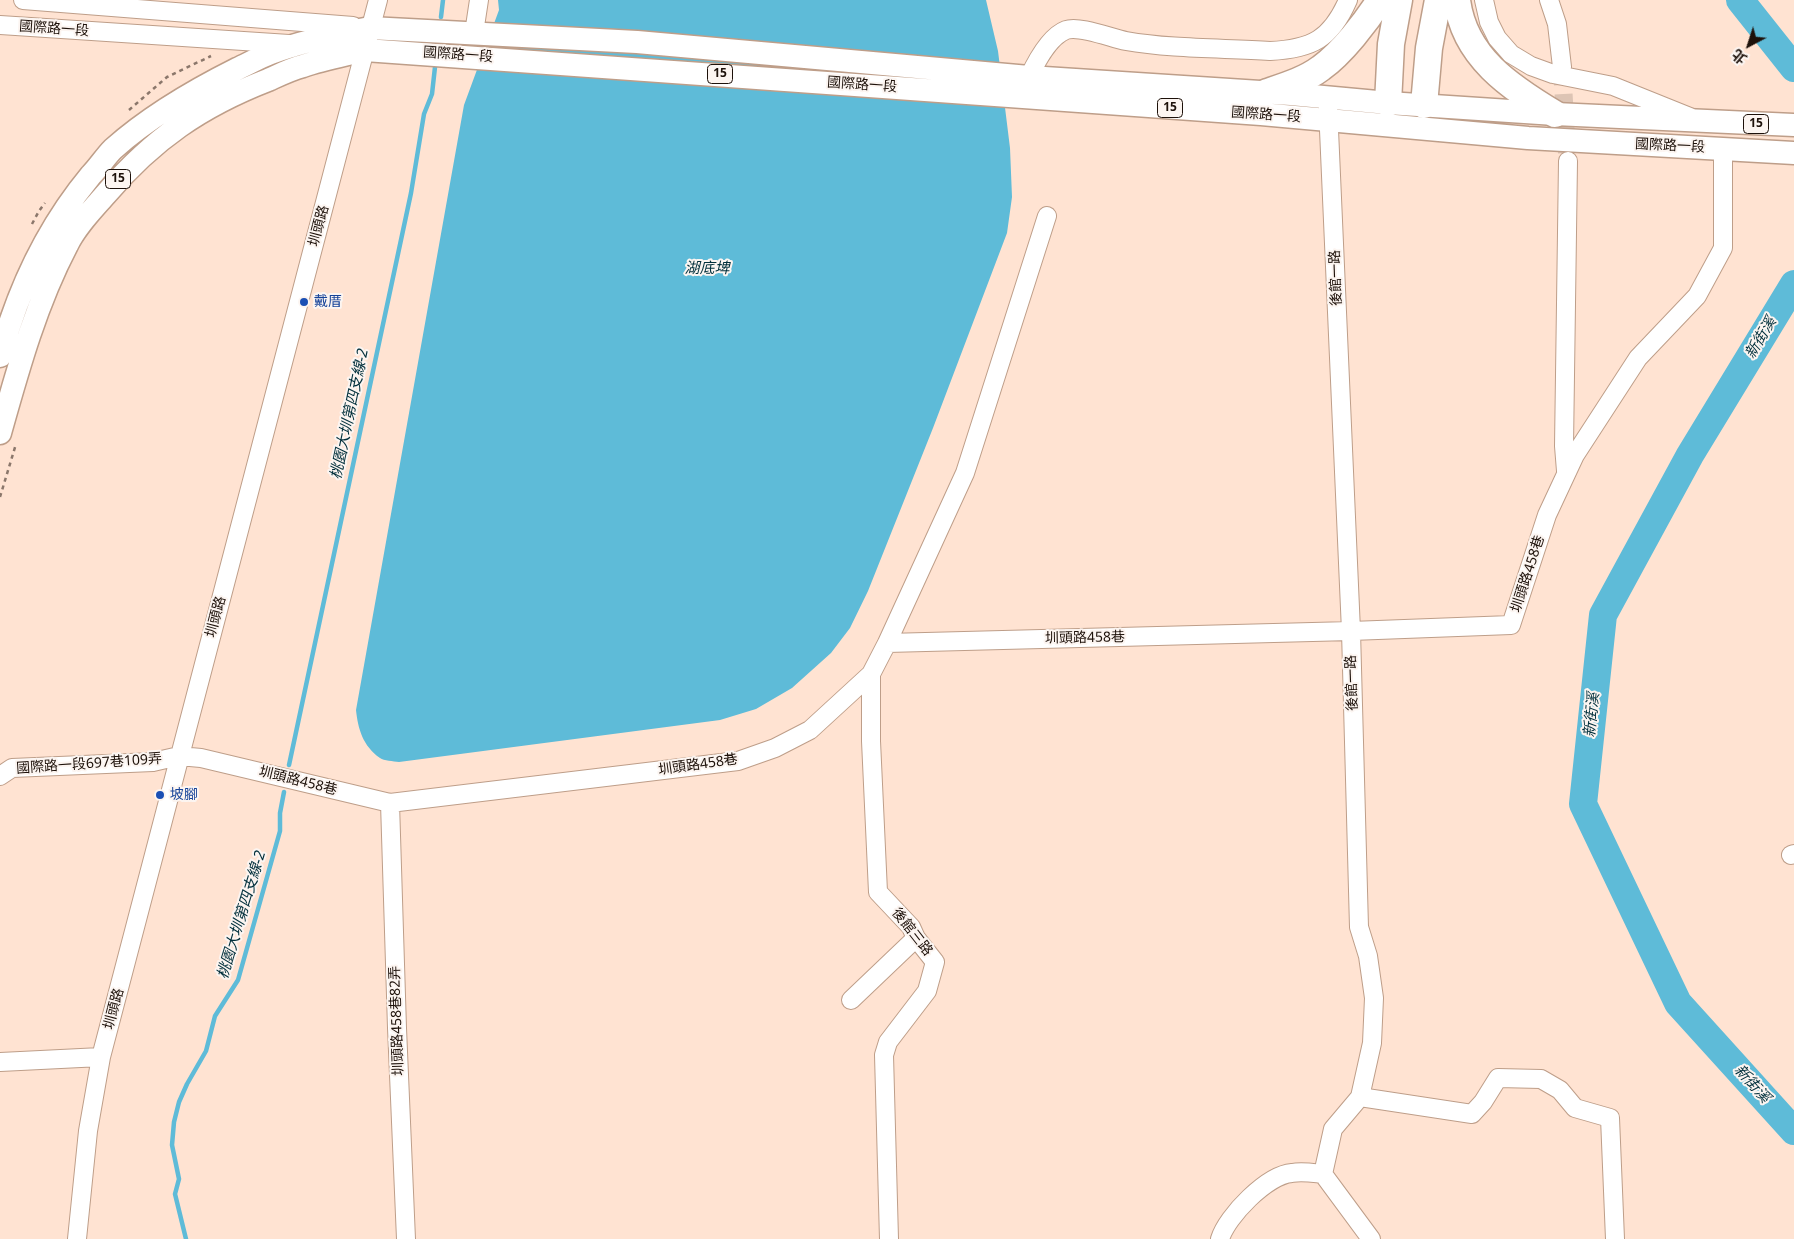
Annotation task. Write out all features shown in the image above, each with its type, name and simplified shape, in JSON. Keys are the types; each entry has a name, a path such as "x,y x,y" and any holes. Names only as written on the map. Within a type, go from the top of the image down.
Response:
{"highway":[{"path":"1267,92 1296,82 1321,68 1355,33 1380,0"},
{"path":"1388,103 1391,44 1399,0"},
{"path":"1424,105 1429,48 1438,0"},
{"path":"1456,0 1459,18 1474,46 1490,68 1519,92 1555,114"}],"main road":[{"name":"國際路一段","path":"370,28 637,42 1029,77 1267,92 1388,103 1555,114 1709,121"},
{"name":"15","path":"0,356 10,321 50,232 75,195 113,150 178,101 270,53 335,34 370,28"},
{"name":"國際路一段","path":"365,50 1329,120 1528,138 1724,150"},
{"name":"15","path":"8,437 18,369 42,296 68,243 94,208 129,167 158,142 196,114 234,93 302,66 365,50"},
{"path":"1388,103 1410,128 1424,105"},
{"name":"15","path":"1709,121 1794,126"},
{"name":"15","path":"1724,150 1794,153"}],"street":[{"name":"國際路一段","path":"23,0 370,28"},
{"name":"圳頭路","path":"77,1239 88,1130 101,1057 378,0"},
{"path":"474,33 479,0"},
{"path":"1029,77 1037,60 1058,34 1067,29 1078,29 1150,44 1270,51 1287,50 1305,47 1318,40 1341,15 1348,0"},
{"path":"1484,0 1489,22 1497,38 1511,54 1530,66 1553,74 1613,86 1709,121"},
{"path":"1549,0 1557,24 1562,67"},
{"name":"國際路一段","path":"0,25 365,50"},
{"name":"後館一路","path":"1323,1174 1333,1130 1360,1097 1372,1043 1374,998 1368,956 1359,927 1350,631 1327,97"},
{"name":"圳頭路458巷","path":"179,756 201,758 390,803 738,761 775,748 810,730 871,674 887,643 1511,625 1546,516 1575,454 1638,358 1696,296 1723,248 1724,150"},
{"path":"1566,473 1564,446 1568,161"},
{"path":"887,643 965,473 1047,216"},
{"name":"後館三路","path":"871,674 871,741 878,892 911,927 916,938 935,962 927,991 888,1042 884,1055 889,1239"},
{"name":"國際路一段697巷109弄","path":"0,776 12,768 153,762 179,756"},
{"name":"圳頭路458巷82弄","path":"390,803 396,1028 406,1239"},
{"path":"851,1000 916,938"},
{"path":"0,1062 101,1057"},
{"path":"1360,1097 1472,1114 1483,1102 1498,1078 1541,1079 1560,1090 1574,1108 1610,1118 1615,1239"},
{"path":"1220,1239 1238,1210 1262,1185 1290,1172 1323,1174 1371,1239"}],"path":[{"path":"0,498 8,437"}],"water":[{"name":"湖底埤","path":"498,0 986,0 998,51 1010,148 1012,197 1007,233 933,428 868,591 850,628 831,653 792,688 756,709 720,720 399,762 389,761 380,758 365,743 358,724 356,710 464,105 499,10"}],"waterway":[{"name":"桃園大圳第四支線-2","path":"441,17 443,0"},
{"name":"新街溪","path":"1740,0 1794,68"},
{"name":"桃園大圳第四支線-2","path":"289,765 411,193 424,114 432,94 435,67"},
{"name":"新街溪","path":"1794,284 1690,455 1603,615 1583,804 1678,1003 1794,1131"},
{"name":"桃園大圳第四支線-2","path":"186,1239 175,1194 179,1179 172,1145 174,1122 179,1102 187,1084 206,1051 215,1016 238,980 280,831 280,813 284,792"}],"tunnel":[{"path":"1562,67 1567,153"}],"place":[{"name":"戴厝","path":"304,302"},
{"name":"坡腳","path":"160,795"}]}
